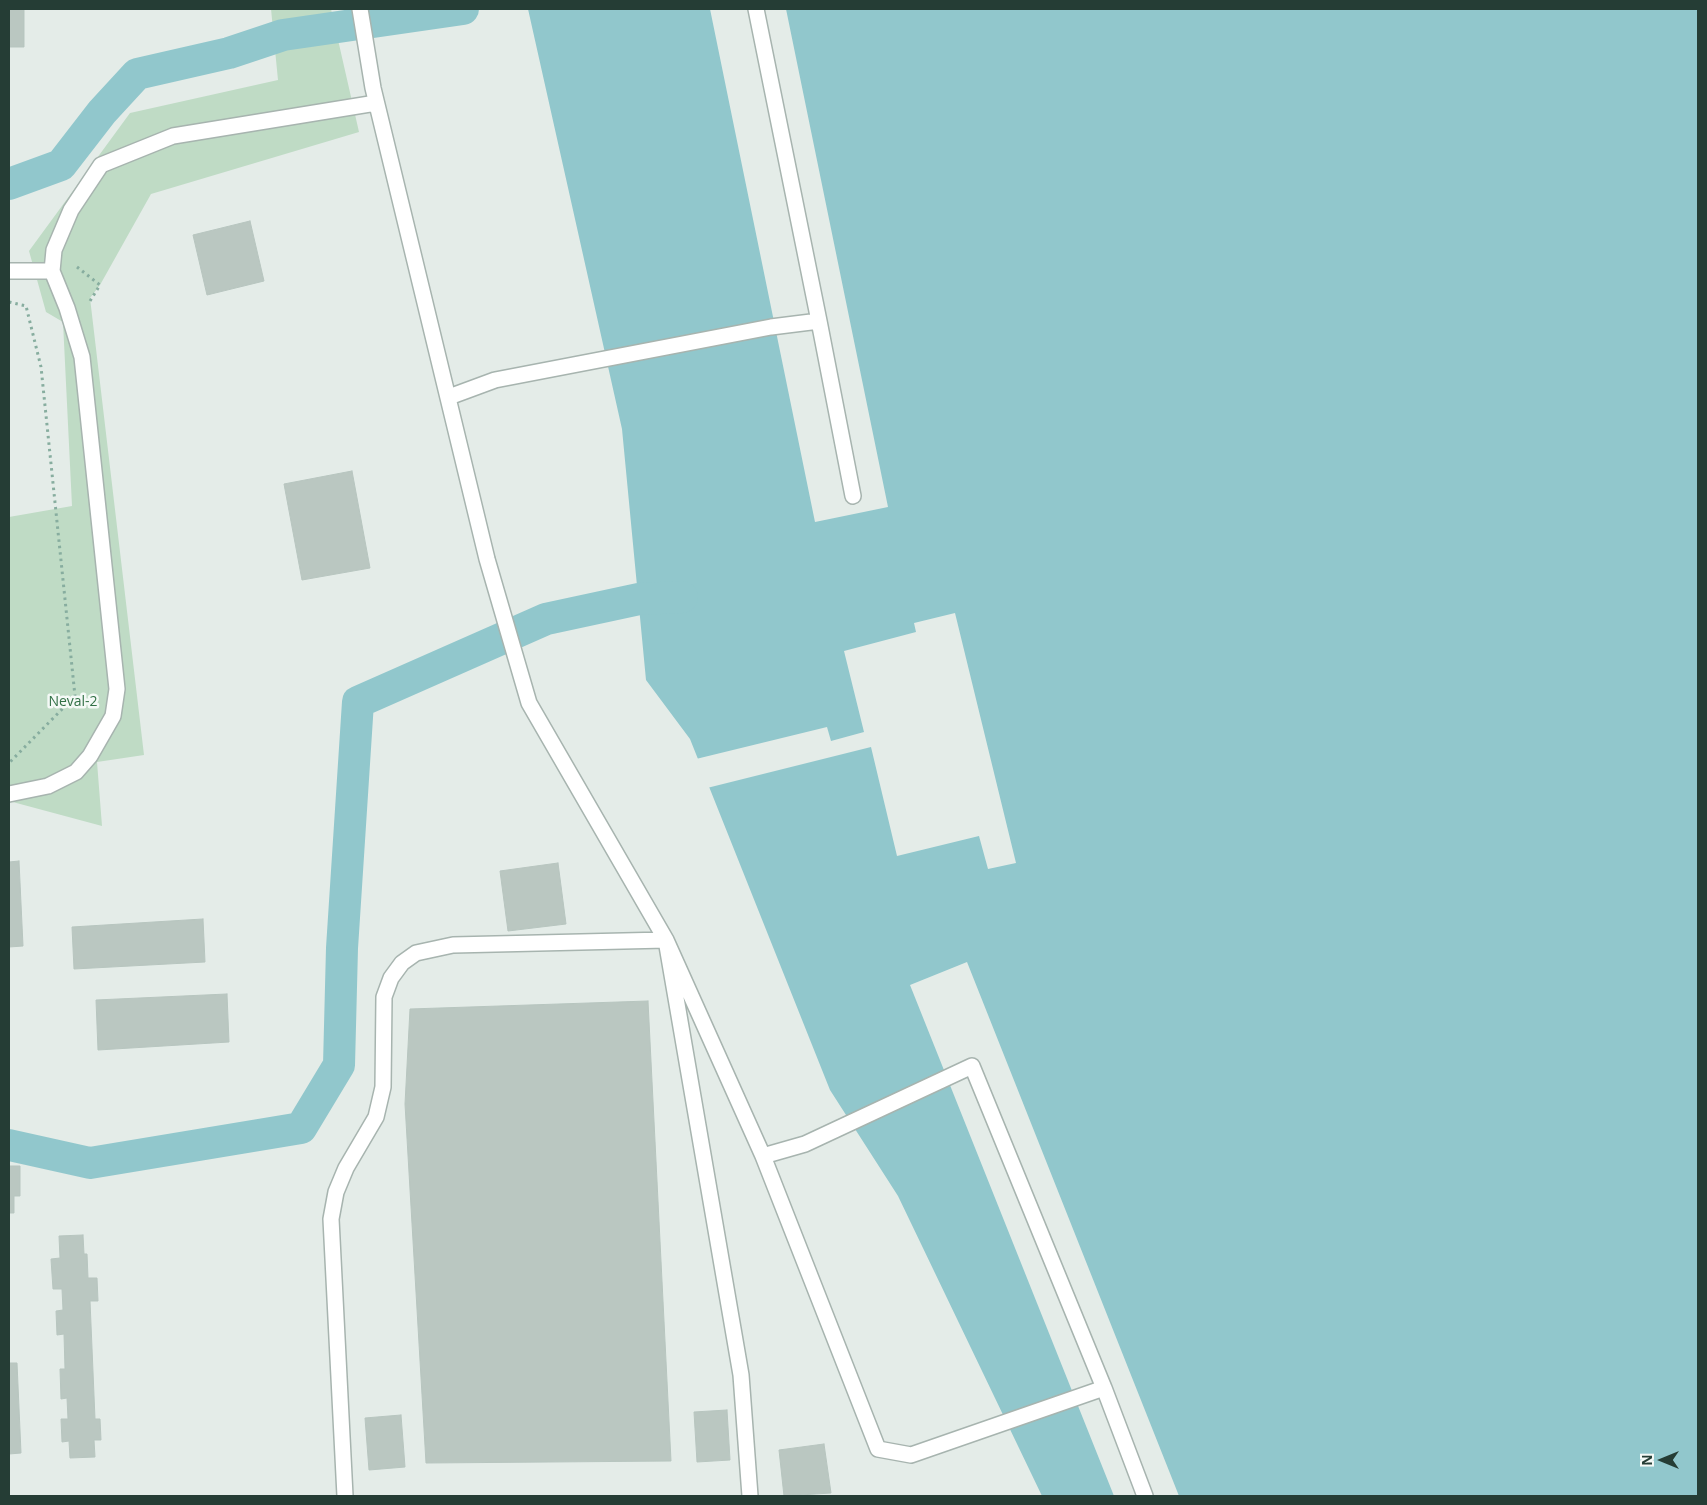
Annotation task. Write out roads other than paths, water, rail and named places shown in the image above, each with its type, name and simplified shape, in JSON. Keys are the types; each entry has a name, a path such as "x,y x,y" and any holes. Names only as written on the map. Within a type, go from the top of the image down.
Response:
{"street":[{"path":"360,9 376,103 449,397 486,559 529,703 666,940 763,1156 878,1449 911,1455 1104,1388"},
{"path":"756,9 853,496"},
{"path":"9,794 48,786 76,772 90,756 113,716 117,689 82,357 52,271 54,250 71,210 101,165 173,136 376,103"},
{"path":"9,271 52,271"},
{"path":"449,397 495,380 772,327 819,321"},
{"path":"345,1496 331,1218 336,1192 346,1168 376,1117 383,1087 384,997 391,978 402,964 416,954 453,945 666,940"},
{"path":"666,940 741,1376 750,1496"},
{"path":"763,1156 805,1144 972,1066 1104,1388 1145,1496"}],"water":[{"path":"528,9 1698,9 1698,1496 1042,1496 898,1196 830,1090 690,739 646,680 622,429"}],"waterway":[{"path":"9,184 61,165 102,112 137,74 229,53 283,35 463,9"},
{"path":"9,1145 90,1163 301,1128 339,1065 342,948 358,702 546,619 639,599 682,597"}],"park label":[{"name":"Neval-2","path":"73,702"}]}
